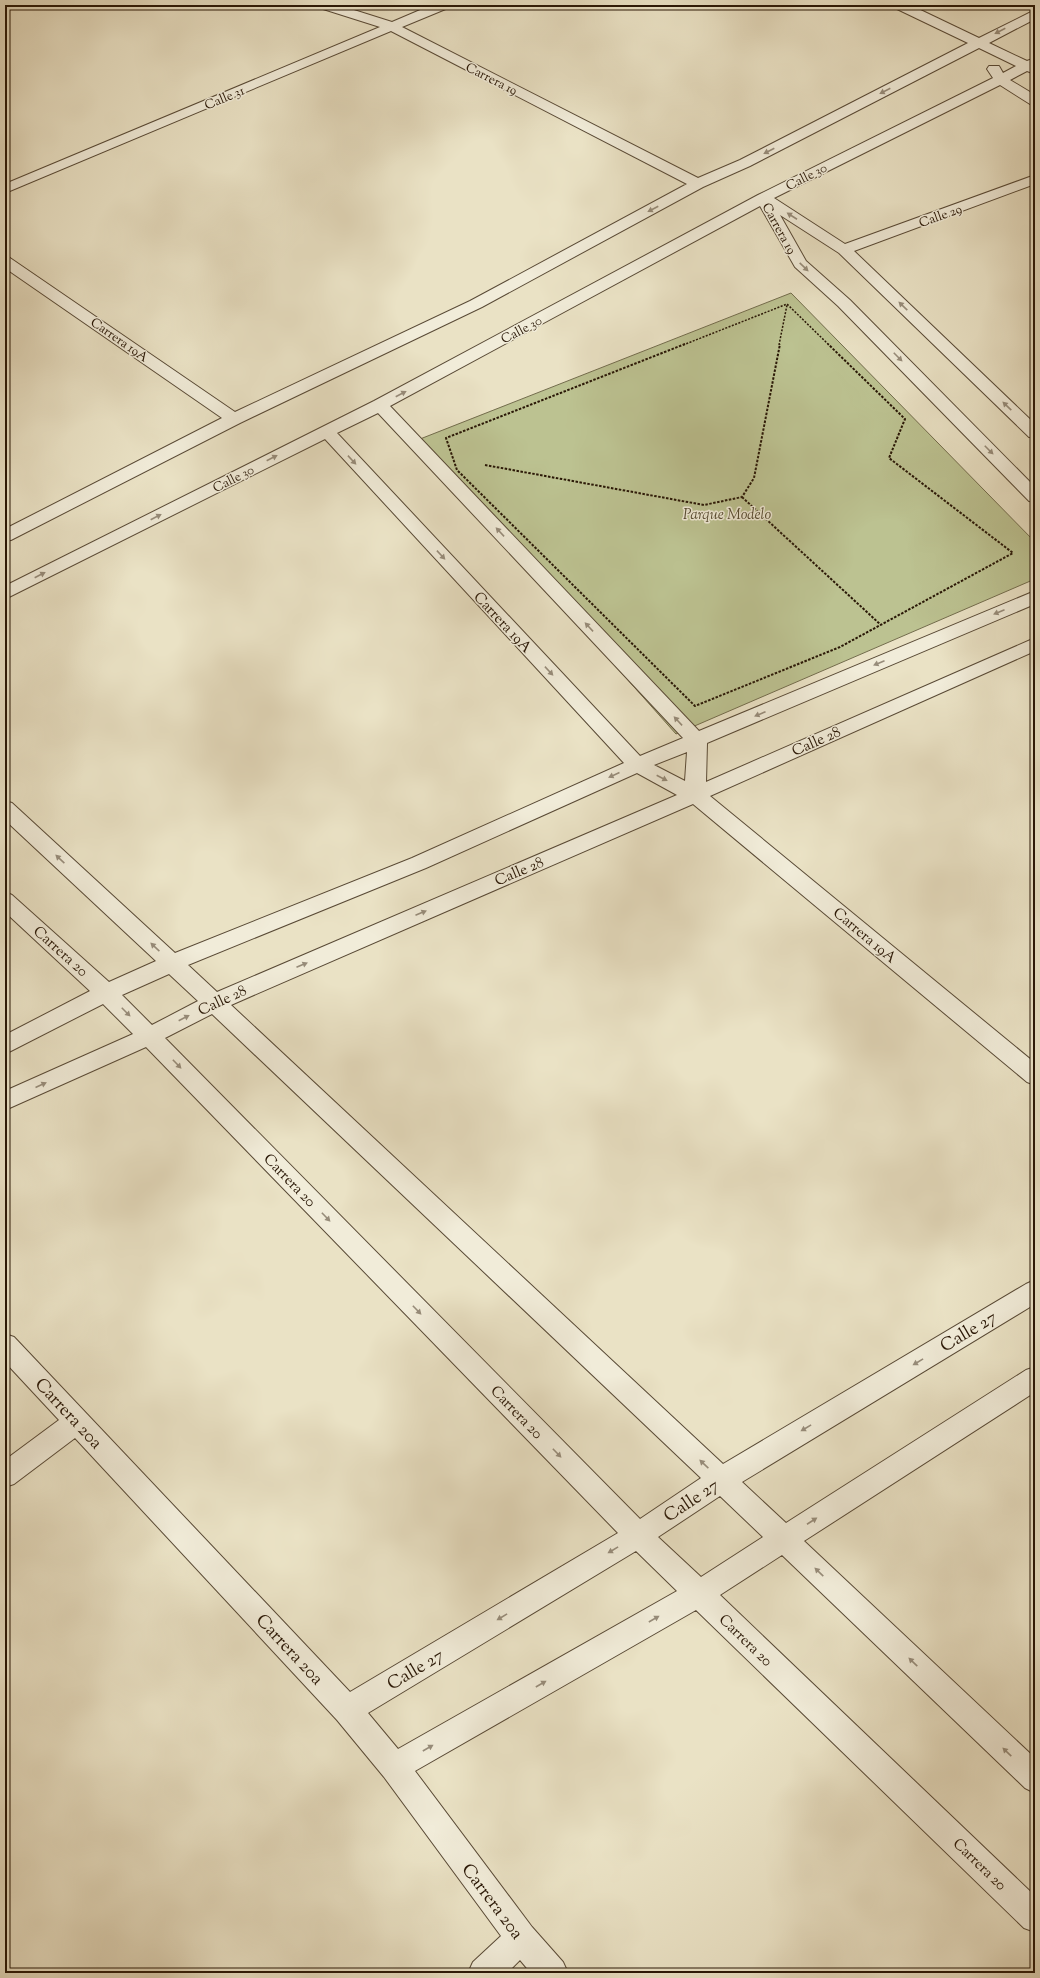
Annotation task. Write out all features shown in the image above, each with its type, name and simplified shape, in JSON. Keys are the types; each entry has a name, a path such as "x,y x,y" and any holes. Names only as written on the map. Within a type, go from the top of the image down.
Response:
{"street":[{"name":"Carrera 19","path":"325,5 391,26 698,184"},
{"name":"Calle 31","path":"5,189 443,5"},
{"path":"900,5 978,43 1033,66"},
{"path":"5,536 234,419 476,304 698,184 745,163 1035,14"},
{"path":"978,43 1000,79 1035,101"},
{"name":"Calle 30","path":"5,593 380,405 763,198 1000,79 1033,66"},
{"name":"Calle 29","path":"844,250 1035,180"},
{"name":"Carrera 19","path":"763,198 844,250 1035,433"},
{"name":"Carrera 19","path":"763,198 800,264 844,303 1035,497"},
{"name":"Carrera 19A","path":"5,261 234,419"},
{"path":"380,405 697,741 695,795"},
{"name":"Carrera 19A","path":"326,431 637,765 695,795 1035,1076"},
{"path":"5,1045 106,993 172,963 419,863 637,765 697,741 1035,597"},
{"name":"Calle 28","path":"5,1101 149,1036 214,1003 695,795 1035,644"},
{"path":"5,808 172,963 784,1539 1035,1778"},
{"name":"Carrera 20","path":"5,900 106,993 149,1036 638,1535 1035,1917"},
{"name":"Calle 27","path":"347,1710 638,1535 721,1480 1035,1291"},
{"name":"Carrera 20a","path":"5,1345 347,1710 394,1767 521,1938 552,1973"},
{"path":"394,1767 698,1594 1035,1378"},
{"path":"5,1475 77,1422"},
{"path":"484,1973 521,1938"}],"path":[{"path":"787,304 905,419 888,458 1013,553 840,647 695,706 457,470 446,438 787,304"},
{"path":"484,465 704,504 742,497 754,478 787,304"},
{"path":"453,460 461,461"},
{"path":"742,497 881,625"}],"green space":[{"name":"Parque Modelo","path":"791,293 1035,542 1035,579 676,734 415,441"}]}
